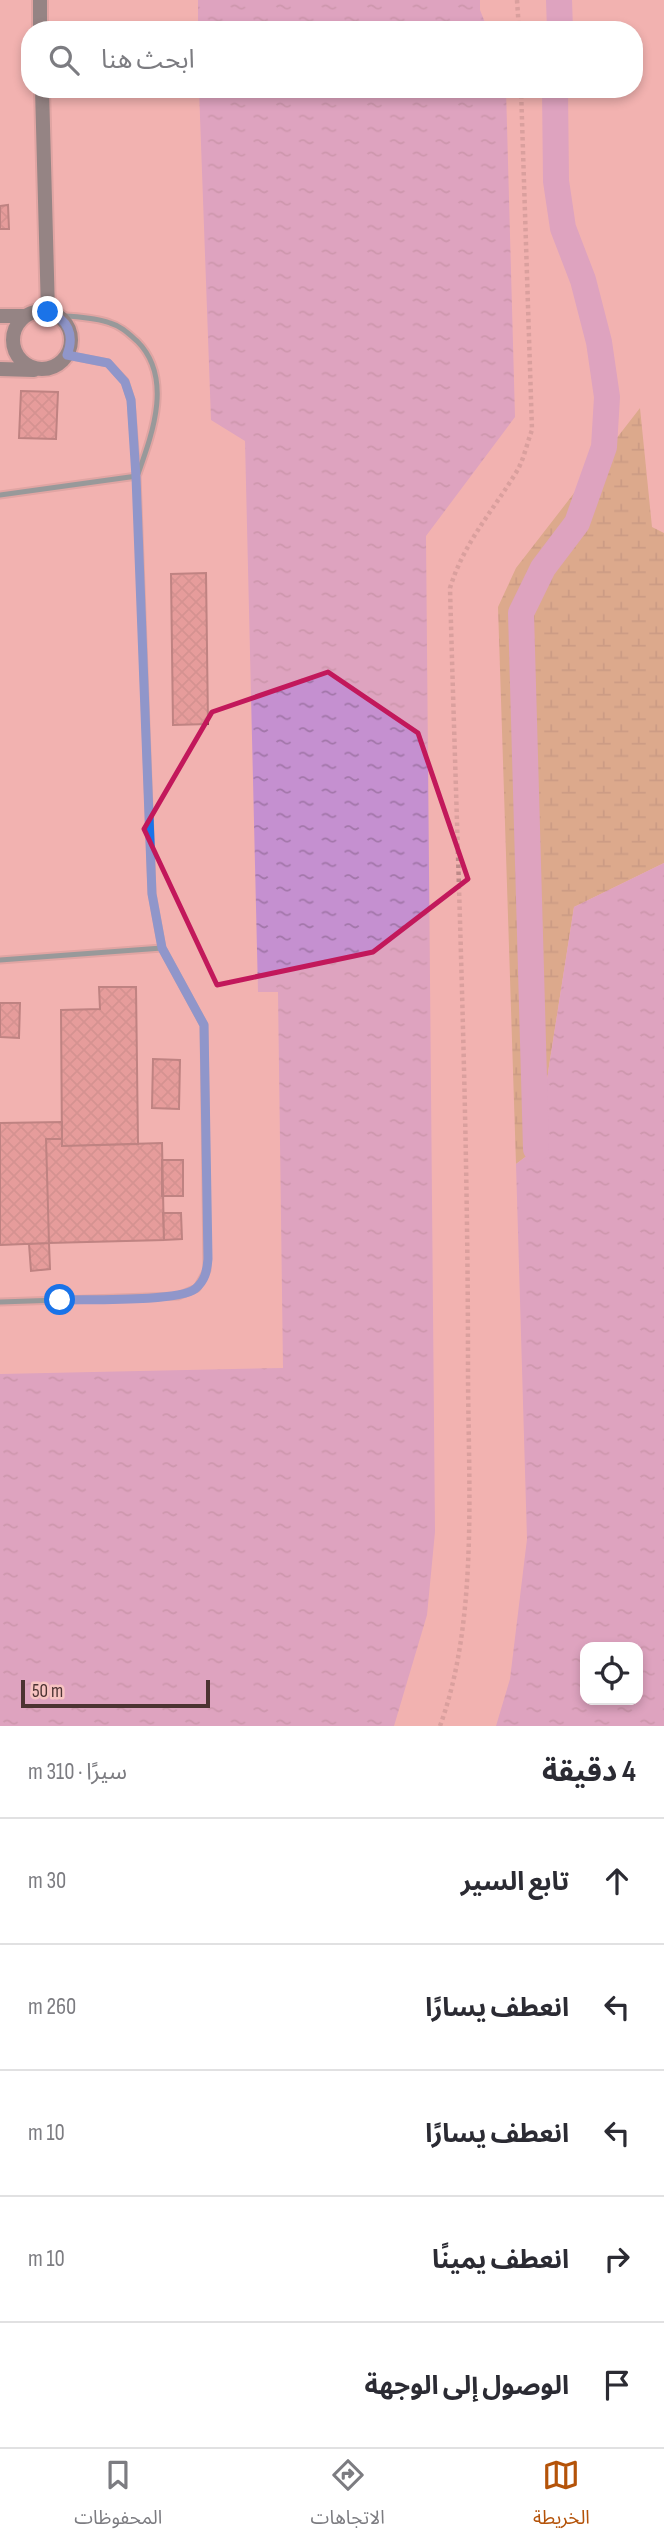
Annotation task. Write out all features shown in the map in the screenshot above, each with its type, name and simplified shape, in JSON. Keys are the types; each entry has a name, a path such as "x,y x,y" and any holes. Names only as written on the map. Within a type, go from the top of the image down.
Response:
{"street":[{"path":"40,0 40,21"},
{"path":"0,369 52,368 67,355 71,333 52,313 42,98"},
{"path":"0,316 52,313"},
{"path":"25,316 14,331 14,349 25,364 42,370"}],"lane":[{"path":"52,313 111,323 127,332 153,361 158,394 153,431 136,477"},
{"path":"0,1302 178,1296 197,1288 203,1280 208,1259 204,1025 162,948 152,894 131,400 125,382 108,363 67,355"},
{"path":"0,495 136,477"},
{"path":"0,960 162,948"}],"path":[{"path":"517,0 518,21"},
{"path":"440,1726 448,1705 468,1583 468,1282 450,587 458,559 519,469 532,430 521,98"}],"highlighted area":[{"path":"328,672 418,733 468,879 373,952 217,985 144,829 212,712"}],"green space":[{"path":"640,408 652,527 664,533 664,863 574,907 536,1149 516,1164 498,607 516,568"}],"water":[{"path":"198,0 480,0 484,21 198,21"},
{"path":"199,98 506,98 515,417 426,536 435,1532 427,1615 394,1726 0,1726 0,1374 283,1368 278,992 258,992 245,441 211,420"},
{"path":"664,863 664,1726 496,1726 510,1679 527,1539 516,1164 536,1149 574,907"}],"building":[{"path":"8,205 9,229 0,229 0,206"},
{"path":"21,391 58,392 56,439 19,438"},
{"path":"206,573 208,724 173,725 171,574"},
{"path":"99,987 136,987 138,1144 62,1146 61,1010 100,1009"},
{"path":"0,1003 20,1003 19,1038 0,1037"},
{"path":"153,1059 180,1060 179,1109 152,1108"},
{"path":"62,1122 62,1139 46,1139 49,1243 0,1245 0,1123"},
{"path":"46,1139 62,1139 62,1146 162,1143 164,1240 49,1243"},
{"path":"162,1160 183,1160 183,1196 162,1196"},
{"path":"163,1213 181,1213 182,1239 164,1240"},
{"path":"49,1243 50,1269 31,1271 29,1244"}],"waterway":[{"path":"559,0 560,21"},
{"path":"536,1149 521,613 543,568 577,523 604,447 607,397 599,342 583,280 563,228 556,181 555,98"}],"route":[{"path":"48,312 63,320 71,333 67,355 108,363 117,369 131,400 152,894 162,948 195,1004 204,1025 208,1259 207,1270 197,1288 178,1296 60,1300"}]}
